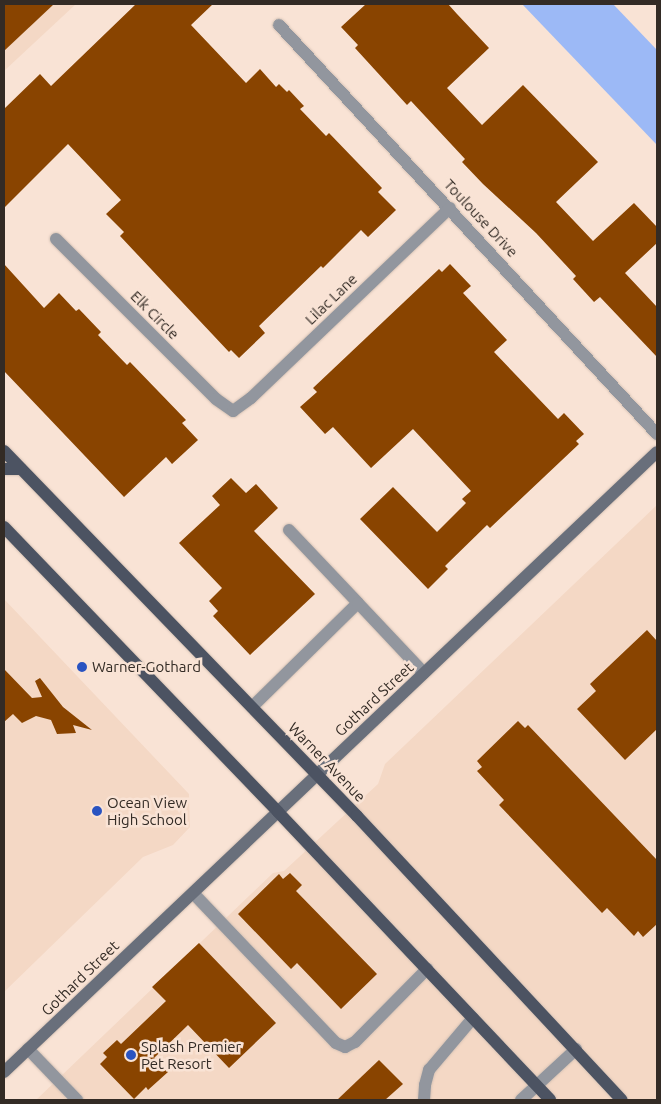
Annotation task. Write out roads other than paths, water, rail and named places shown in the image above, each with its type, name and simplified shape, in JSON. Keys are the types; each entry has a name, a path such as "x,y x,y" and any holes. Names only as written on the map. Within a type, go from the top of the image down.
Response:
{"main road":[{"name":"Warner Avenue","path":"4,451 318,775 622,1100"},
{"path":"4,469 21,469"},
{"path":"4,527 278,812 550,1100"}],"street":[{"name":"Toulouse Drive","path":"280,25 657,434"},
{"name":"Lilac Lane","path":"233,411 251,398 450,208"},
{"name":"Elk Circle","path":"56,239 216,399 233,411"},
{"name":"Gothard Street","path":"4,1072 657,452"},
{"path":"289,530 424,674"},
{"path":"252,707 358,603"},
{"path":"193,893 336,1043 345,1047 355,1042 426,969"},
{"path":"424,1100 424,1085 429,1070 473,1018"},
{"path":"28,1049 77,1100"},
{"path":"521,1100 576,1049"}],"water":[{"path":"522,4 613,4 657,50 657,145"}],"place":[{"name":"Warner-Gothard","path":"82,667"},
{"name":"Ocean View High School","path":"97,811"},
{"name":"Splash Premier Pet Resort","path":"131,1055"}]}
